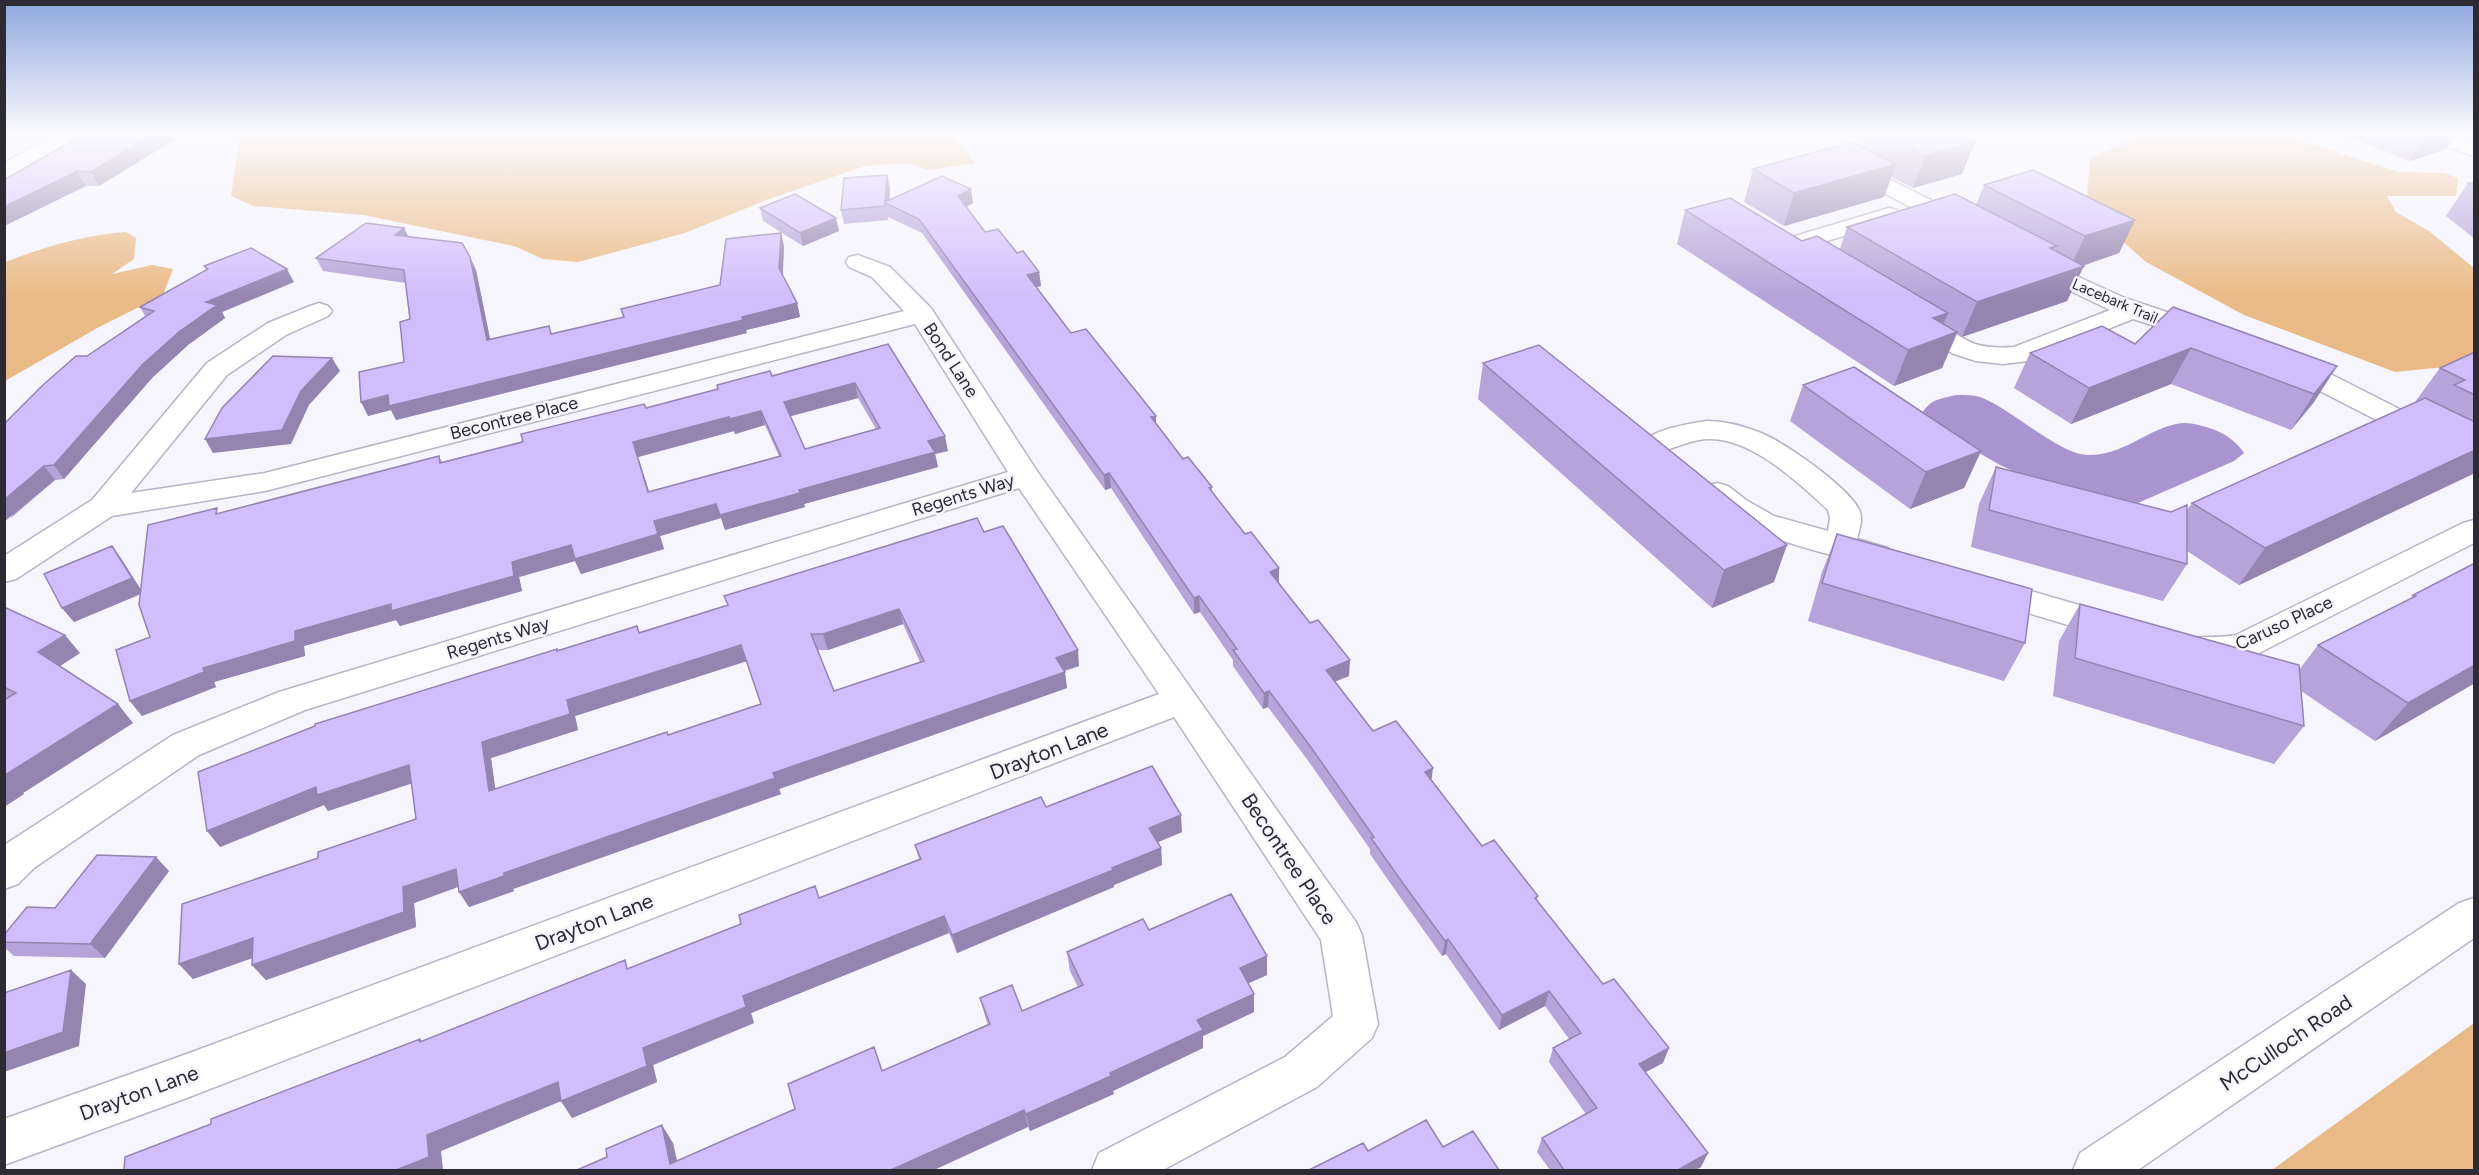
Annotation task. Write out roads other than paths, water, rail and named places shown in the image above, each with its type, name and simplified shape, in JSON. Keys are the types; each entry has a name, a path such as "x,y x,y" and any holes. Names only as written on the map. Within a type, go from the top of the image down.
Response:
{"street":[{"path":"1892,189 1984,237"},
{"path":"1816,263 1778,240 1923,205"},
{"name":"Lacebark Trail","path":"2014,253 2085,291 2131,311 2229,341"},
{"name":"Bond Lane","path":"858,262 881,272 922,314 1026,476"},
{"path":"1894,310 1952,345 1974,353 1999,357 2018,355 2131,311"},
{"name":"Becontree Place","path":"4,572 103,507 217,369 277,329 319,311"},
{"name":"Becontree Place","path":"103,507 265,482 922,314"},
{"path":"2267,355 2325,381 2475,459"},
{"path":"1631,423 1735,507 1763,523 1906,565"},
{"path":"1656,444 1690,432 1715,430 1740,435 1763,445 1830,496 1843,509 1845,522 1839,545"},
{"name":"Becontree Place","path":"1026,476 1182,700 1341,935 1356,1024 1301,1072 1116,1170"},
{"name":"Regents Way","path":"4,872 20,856 186,746 292,701 1026,476"},
{"name":"Caruso Place","path":"1963,582 2188,648 2220,651 2245,645 2475,530"},
{"name":"Drayton Lane","path":"4,1142 184,1077 1182,700"},
{"name":"McCulloch Road","path":"2097,1170 2475,916"}]}
